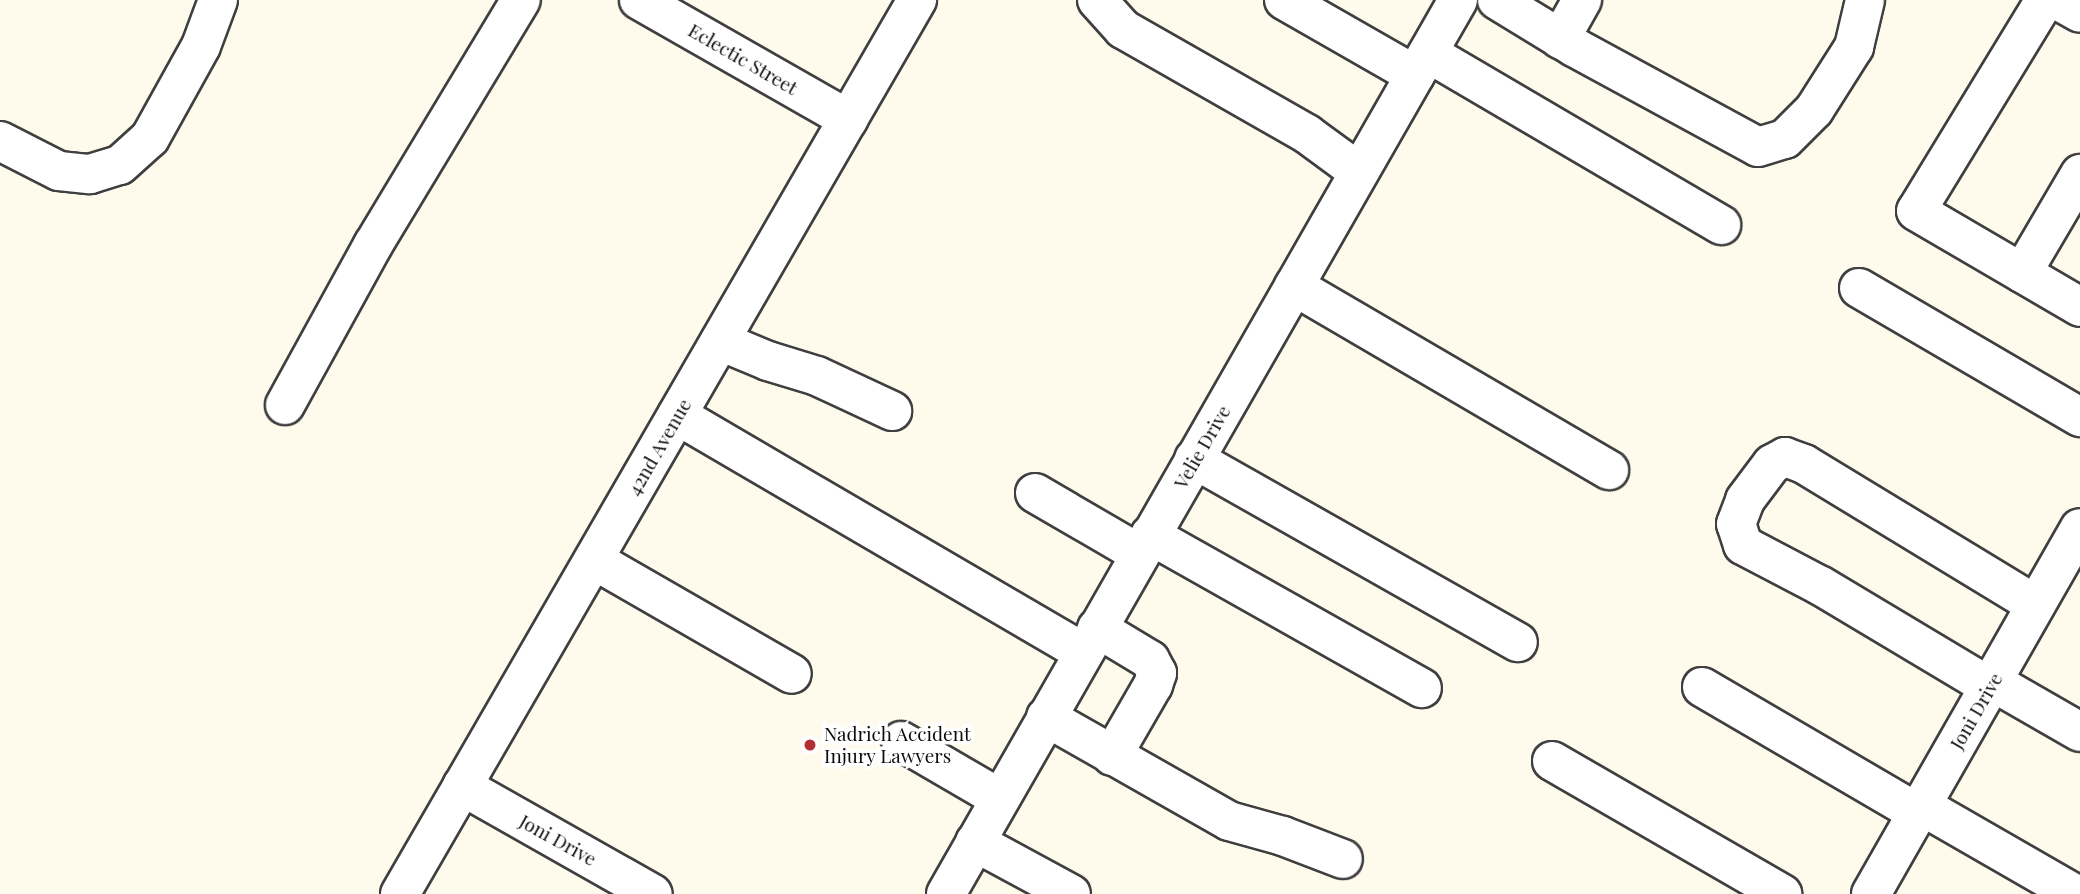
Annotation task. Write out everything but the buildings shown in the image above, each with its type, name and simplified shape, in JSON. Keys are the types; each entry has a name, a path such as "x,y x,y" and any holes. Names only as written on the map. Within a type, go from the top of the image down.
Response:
{"street":[{"path":"0,141 59,171 90,174 120,165 150,138 201,46 218,0"},
{"path":"285,405 373,245 520,0"},
{"name":"Eclectic Street","path":"639,0 848,119"},
{"name":"42nd Avenue","path":"400,894 917,0"},
{"path":"1097,0 1123,29 1307,134 1359,172"},
{"path":"1284,0 1421,64 1721,225"},
{"name":"Velie Drive","path":"946,894 1458,0"},
{"path":"1497,0 1560,38 1758,147 1785,139 1814,110 1854,47 1865,0"},
{"path":"1560,38 1582,0"},
{"path":"2045,0 1916,211 2080,307"},
{"path":"2057,0 2080,13"},
{"path":"2022,273 2080,174"},
{"path":"1294,286 1609,470"},
{"path":"1859,288 2080,417"},
{"path":"720,341 768,361 817,376 892,411"},
{"path":"677,415 1090,640 1150,660 1157,673 1153,685 1112,756"},
{"path":"2036,605 1804,464 1785,457 1772,464 1745,500 1736,524 1743,545 2080,732"},
{"path":"1194,459 1518,642"},
{"path":"1035,493 1145,545 1422,688"},
{"name":"Joni Drive","path":"1871,894 2036,605 2070,568 2080,528"},
{"path":"594,559 792,674"},
{"path":"1702,687 2075,894"},
{"path":"1046,717 1229,821 1283,836 1343,859"},
{"path":"901,741 999,798"},
{"path":"1552,761 1782,894"},
{"name":"Joni Drive","path":"462,786 653,894"},
{"path":"975,842 1070,894"}],"place":[{"name":"Nadrich Accident Injury Lawyers","path":"810,745"}]}
